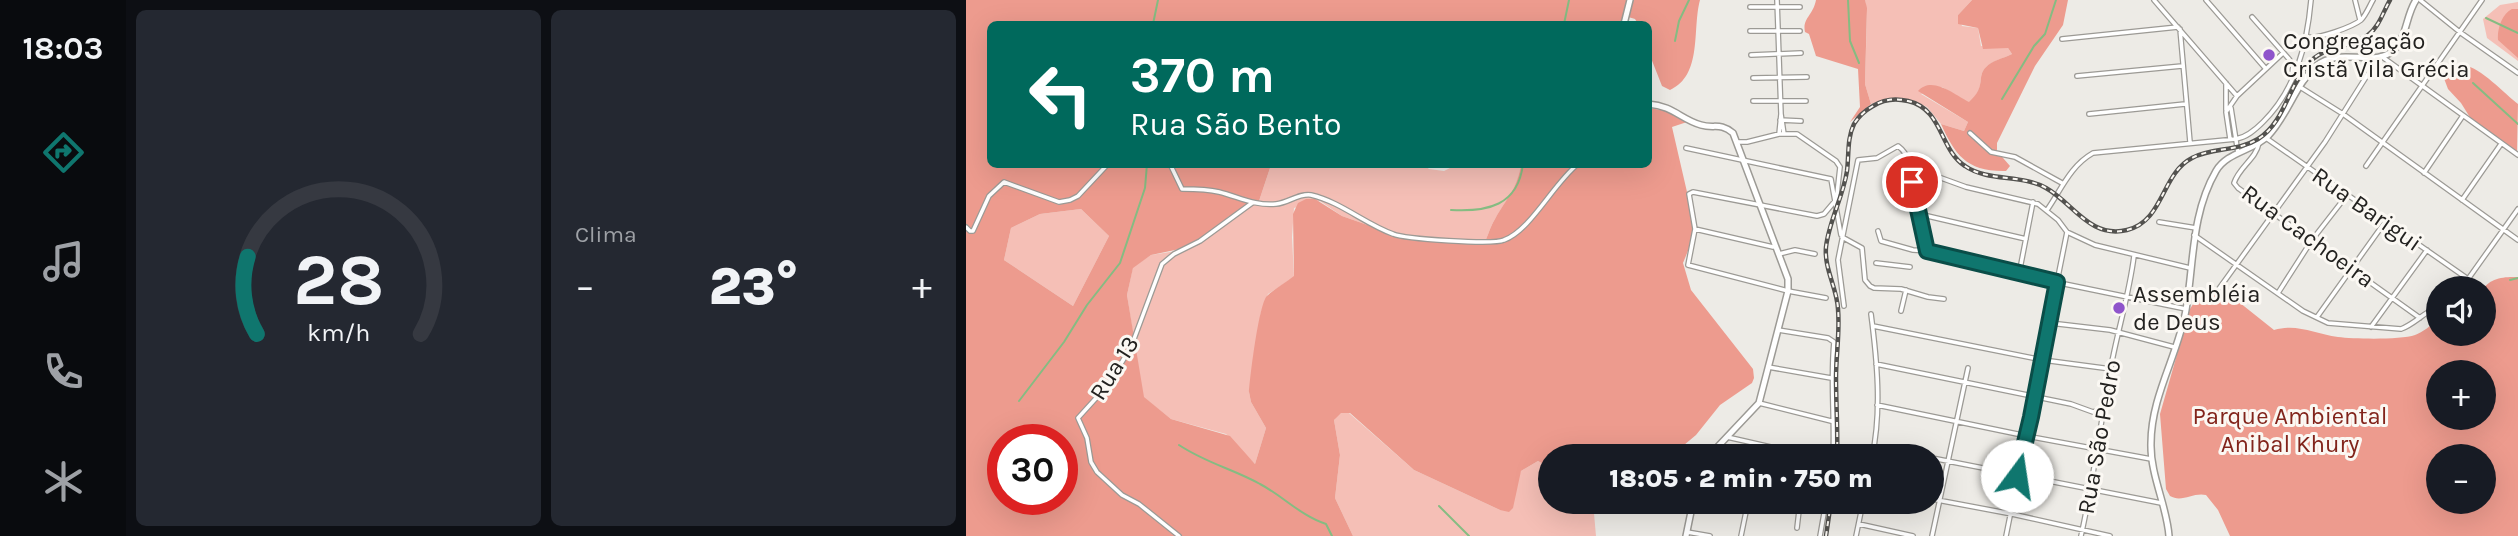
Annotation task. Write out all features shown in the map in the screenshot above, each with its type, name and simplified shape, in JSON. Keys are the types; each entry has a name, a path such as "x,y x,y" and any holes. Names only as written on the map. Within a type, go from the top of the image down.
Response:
{"main road":[{"path":"1625,21 1630,0"},
{"path":"2168,536 2151,459 2151,440 2155,411 2186,309 2199,214 2216,172 2221,164 2266,138 2316,66 2336,56 2378,57 2392,52 2398,46 2418,0"},
{"path":"1652,104 1665,106 1705,126 1718,125 1733,133 1773,247 1788,279 1788,291 1759,403 1719,444"},
{"path":"1686,534 1690,514"}],"street":[{"path":"1777,0 1781,134"},
{"path":"2154,0 2237,96"},
{"path":"2206,0 2266,69"},
{"path":"2047,210 2062,183 2085,157 2093,153 2233,140 2243,138 2253,131 2282,99 2295,74 2307,37 2311,0"},
{"path":"2355,0 2360,20"},
{"path":"2307,37 2322,37 2360,20 2373,0"},
{"path":"2418,0 2518,73"},
{"path":"2366,166 2482,0"},
{"path":"1750,7 1800,7"},
{"path":"2252,17 2292,64 2292,72 2305,79"},
{"path":"2062,39 2179,28"},
{"path":"2179,28 2190,142"},
{"path":"1750,31 1800,31"},
{"path":"1751,55 1801,53"},
{"path":"2227,112 2237,96 2283,53"},
{"path":"2218,290 2343,114 2378,57 2518,155"},
{"path":"2077,76 2182,66"},
{"path":"1753,78 1807,77"},
{"path":"2226,83 2227,112 2238,153"},
{"path":"2300,87 2343,114 2518,240"},
{"path":"1754,101 1806,101"},
{"path":"2089,114 2185,104"},
{"path":"2231,106 2233,140"},
{"path":"2424,173 2462,117"},
{"path":"1781,120 1801,121"},
{"path":"1970,133 1991,152 2014,157 2062,183"},
{"path":"1738,142 1781,134 1805,137 1840,167 1835,204 1824,214 1817,216 1690,192 1695,229 1688,265 1826,298"},
{"name":"Rua Barigui","path":"2266,138 2464,276"},
{"name":"Rua Cachoeira","path":"2259,143 2257,151 2236,177 2234,183 2238,188 2420,318"},
{"path":"2462,200 2502,144"},
{"path":"1844,306 1838,260 1857,162 1860,159 1877,158 1898,146 1906,155 1911,167 1927,251"},
{"path":"1686,148 1831,179"},
{"path":"1840,167 1831,179 1842,237 1862,248 1865,281 1870,286 1906,290 1944,299"},
{"path":"1911,167 1966,187 2033,202 2047,210 2067,232 2095,245 2190,268"},
{"path":"966,227 970,232 973,231 989,196 1004,182 1059,202 1078,196 1104,168"},
{"path":"1172,168 1182,189 1217,191 1252,203 1279,204 1307,194 1353,212 1394,235 1485,243 1504,240 1520,230 1564,175 1573,168"},
{"path":"2278,293 2312,240 2347,195"},
{"path":"2019,274 2033,202"},
{"name":"Rua 13","path":"1179,536 1139,504 1122,495 1097,472 1091,462 1087,438 1078,418 1108,385 1130,347 1162,264 1179,251 1200,242 1252,203"},
{"path":"2470,276 2518,209"},
{"path":"1919,214 2026,239"},
{"path":"2159,222 2195,231 2303,311 2339,326 2401,328 2411,325 2426,314"},
{"path":"2317,317 2386,222"},
{"path":"1695,229 1773,247"},
{"path":"1878,231 1881,241 1913,250 2186,309"},
{"path":"2006,536 2067,232"},
{"path":"1778,255 1795,250 1815,254"},
{"path":"2371,327 2427,250"},
{"name":"Rua São Pedro","path":"2081,536 2099,450 2110,369 2129,296 2134,256"},
{"path":"1876,263 1910,267"},
{"path":"1900,312 1906,290"},
{"path":"1871,314 1877,364 1875,444"},
{"path":"2050,323 2095,327 2174,348"},
{"path":"1873,326 2043,360 2110,369"},
{"path":"1778,330 1828,338 1834,342 1831,378 1835,422 1834,444"},
{"path":"1877,364 2071,404 2093,412 2104,409"},
{"path":"1768,367 1831,378"},
{"path":"1944,480 1968,368"},
{"path":"1759,403 1835,422"},
{"path":"1877,405 2151,459"},
{"path":"1725,437 1756,444"},
{"path":"1944,460 2161,503"},
{"path":"1944,501 2110,536"},
{"path":"1741,536 1746,514"},
{"path":"1797,528 1799,514"},
{"path":"1820,536 1824,514"},
{"path":"1856,536 1861,514"},
{"path":"1932,536 1937,514"},
{"path":"1859,524 1913,536"},
{"path":"1686,534 1710,536"}],"shaded area":[{"path":"1865,0 1972,0 1958,15 1962,26 1978,28 1981,46 2008,48 2012,54 1986,67 1978,92 1969,103 1942,87 1921,94 1968,122 1964,131 1941,124 1927,107 1912,100 1888,98 1871,104 1865,84"},
{"path":"2518,2 2518,61 2487,38 2483,19 2500,5"},
{"path":"1270,168 1428,168 1444,171 1450,168 1520,168 1514,188 1493,222 1484,244 1396,235 1342,216 1320,201 1294,208 1294,277 1268,294 1261,312 1249,392 1251,402 1266,428 1255,464 1226,434 1171,419 1143,397 1127,295 1133,267 1151,255 1176,251 1209,235 1229,217 1258,204"},
{"path":"1081,209 1109,236 1073,306 1004,260 1011,228 1040,214"},
{"path":"1340,412 1349,413 1414,470 1500,510 1521,471 1538,461 1538,514 1594,514 1596,536 1353,536 1335,498 1340,455 1334,420"}],"green space":[{"path":"966,0 1700,0 1692,63 1680,83 1670,90 1662,86 1652,61 1652,21 1636,21 1625,16 1624,21 987,21 987,168 1270,168 1258,204 1228,217 1199,245 1151,255 1133,268 1127,295 1144,397 1171,419 1230,436 1255,464 1266,428 1251,402 1249,392 1255,341 1267,296 1294,276 1293,214 1298,203 1315,199 1342,216 1396,235 1484,244 1493,222 1514,188 1520,168 1652,168 1652,108 1667,111 1687,122 1672,127 1693,218 1694,236 1683,263 1691,290 1753,369 1752,383 1720,405 1685,444 1538,444 1538,461 1521,471 1513,508 1509,512 1414,470 1350,413 1341,413 1334,420 1340,455 1335,498 1353,536 966,536","holes":["1081,209 1109,236 1073,306 1004,260 1011,228 1040,214"]},
{"path":"1816,0 1865,0 1865,84 1871,104 1850,122 1860,107 1858,69 1816,56 1804,27"},
{"path":"1972,0 2068,0 2063,25 2035,66 1997,143 1997,151 2010,166 2006,171 1981,168 1964,160 1957,153 1941,124 1964,131 1968,122 1918,91 1930,85 1937,86 1969,102 1980,87 1986,67 2012,54 2008,48 1983,49 1978,28 1958,24 1958,15"},
{"path":"2512,9 2518,9 2518,58 2498,40 2501,22 2505,14"},
{"path":"2465,66 2485,76 2518,104 2517,153 2512,153 2499,141 2476,127 2461,103 2448,89 2442,73 2447,68 2457,71"},
{"name":"Parque Ambiental Anibal Khury","path":"2518,277 2518,536 2230,536 2218,510 2206,495 2179,498 2170,496 2166,489 2160,414 2190,309 2204,293 2225,291 2274,330 2290,328 2366,339 2408,337 2426,329 2426,346 2496,346 2496,280"}],"waterway":[{"path":"1154,21 1158,0"},
{"path":"1565,21 1569,0"},
{"path":"1675,41 1679,21 1689,0"},
{"path":"1848,0 1850,41 1859,63"},
{"path":"2002,99 2034,46 2045,34 2056,0"},
{"path":"2486,18 2518,33"},
{"path":"2473,83 2518,124"},
{"path":"1019,401 1120,263 1145,188 1147,168"},
{"path":"1451,210 1477,210 1499,204 1515,189 1522,168"},
{"path":"2510,280 2518,278"},
{"path":"1179,445 1268,489 1308,516 1326,524 1332,536"},
{"path":"1439,506 1469,536"}],"railway":[{"path":"1837,444 1838,318 1826,247 1845,181 1852,129 1865,112 1890,100 1904,100 1919,105 1935,121 1950,150 1965,166 1984,174 2037,184 2056,194 2092,225 2114,231 2127,230 2148,217 2182,165 2208,152 2250,143 2267,132 2280,115 2307,65 2328,50 2353,43 2372,32 2390,0"},
{"path":"1826,536 1829,514"}],"place":[{"name":"Congregação Cristã Vila Grécia","path":"2269,55"},
{"name":"Assembléia de Deus","path":"2119,308"}],"route":[{"path":"1912,182 1927,251 2057,282 2017,476"}]}
